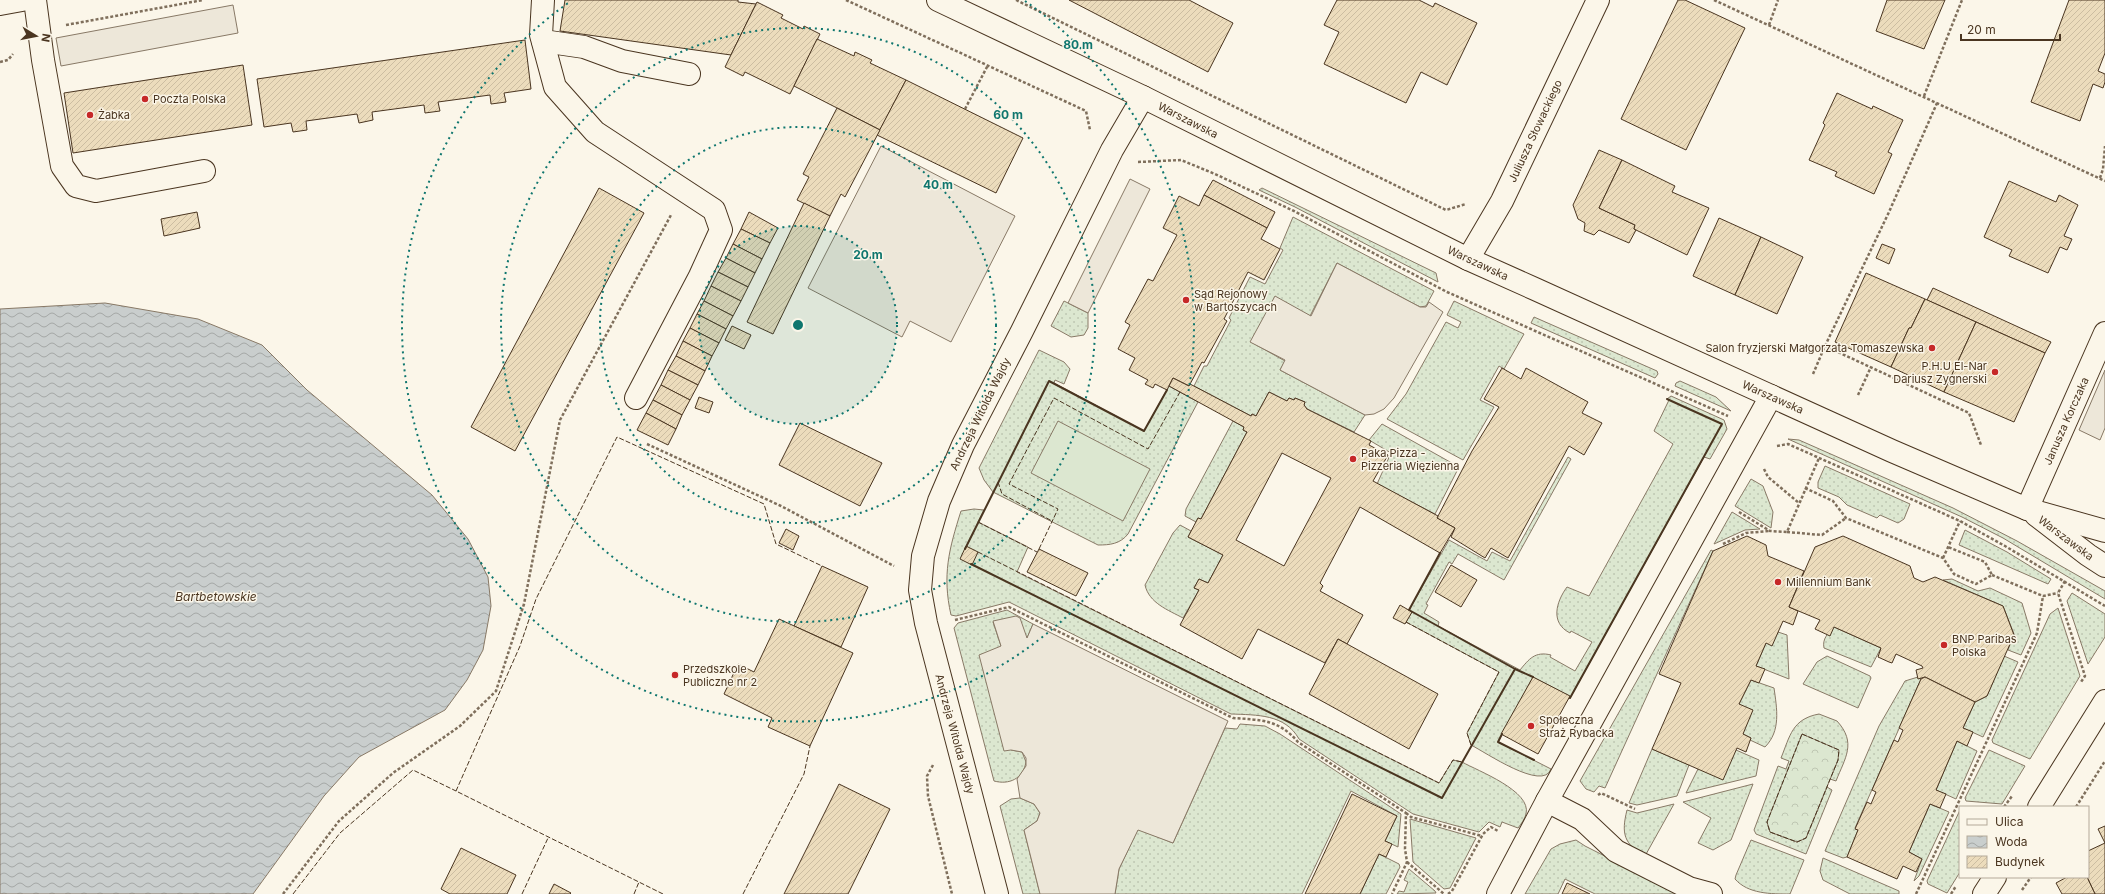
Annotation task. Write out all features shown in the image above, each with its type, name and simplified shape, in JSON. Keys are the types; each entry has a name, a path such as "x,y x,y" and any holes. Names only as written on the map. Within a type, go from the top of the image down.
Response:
{"street":[{"path":"0,4 22,0"},
{"path":"35,0 62,166 76,186 96,191 204,171"},
{"path":"543,0 541,35 555,87 595,132 714,210 721,230 700,276 636,398"},
{"name":"Warszawska","path":"938,0 1143,97 1468,259 1771,396 2027,509 2105,531"},
{"name":"Juliusza Słowackiego","path":"1468,259 1502,201 1598,0"},
{"path":"543,41 584,47 622,61 689,74"},
{"name":"Andrzeja Witolda Wajdy","path":"997,894 926,623 920,590 923,556 939,501 963,445 1022,332 1112,150 1143,97"},
{"name":"Janusza Korczaka","path":"2027,509 2105,333"},
{"path":"1498,894 1547,801 1771,396"},
{"name":"Warszawska","path":"2027,509 2105,566"},
{"path":"2040,806 2105,701"},
{"path":"1547,801 1582,819 1616,851 1689,888 1711,894"},
{"path":"1984,894 1994,878"}],"path":[{"path":"0,62 8,60 39,30 203,0"},
{"path":"846,0 1086,111 1091,134"},
{"path":"1016,0 1023,1 1446,210 1468,204"},
{"path":"1714,0 2105,181"},
{"path":"1769,26 1778,0"},
{"path":"1924,96 1963,0"},
{"path":"965,109 988,65"},
{"path":"1813,374 1889,212 1937,102"},
{"path":"2100,178 2103,169 2105,146"},
{"path":"1136,162 1181,160 1215,174 1294,211 1447,292 1728,416 1731,423"},
{"path":"283,894 339,821 393,773 460,726 496,691 524,604 560,420 684,190"},
{"path":"1826,346 1969,413 1980,444"},
{"path":"1858,395 1870,367"},
{"path":"647,444 781,506 899,568"},
{"path":"1773,448 1788,444 1960,521 2065,581 2105,606"},
{"path":"1787,532 1819,458"},
{"path":"1806,488 1833,502 1846,518 1942,558 1954,574 1976,584 1992,575"},
{"path":"1737,511 1770,531"},
{"path":"1721,545 1746,533 1770,531 1822,535 1846,518"},
{"path":"1942,558 1960,521"},
{"path":"1948,547 1984,562 1992,575 2043,596 2058,594"},
{"path":"2065,581 2058,594 2085,676 2081,683"},
{"path":"1916,894 2037,633 2043,596"},
{"path":"947,622 1009,607 1233,718 1270,721 1291,734 1298,742 1411,817 1482,836"},
{"path":"952,894 928,796 927,776 935,762 962,758"},
{"path":"2077,806 2105,762"},
{"path":"2005,806 2012,794"},
{"path":"1392,894 1407,862 1405,849 1406,813"},
{"path":"1448,894 1452,891 1482,836 1491,827 1525,844"},
{"path":"1407,862 1444,894"},
{"path":"2020,894 2030,878"}],"green space":[{"path":"1262,188 1436,273 1438,282 1295,207 1259,190"},
{"path":"1293,217 1434,291 1426,306 1420,307 1337,263 1310,316 1275,297 1251,342 1285,361 1280,370 1365,415 1354,432 1307,409 1304,405 1305,402 1295,398 1294,400 1289,398 1287,401 1269,392 1256,416 1252,414 1251,416 1194,386 1204,366 1207,366 1231,320 1229,318 1250,277 1265,284 1283,250 1280,248"},
{"path":"1064,301 1088,313 1088,328 1084,335 1071,337 1051,326"},
{"path":"1454,301 1524,334 1504,369 1499,366 1480,400 1494,407 1463,460 1387,419 1406,394 1446,322 1458,328 1461,322 1447,315"},
{"path":"1534,317 1657,371 1658,374 1655,378 1531,323"},
{"path":"1039,350 1064,362 1070,369 1064,384 1055,380 1054,383 1144,431 1169,386 1198,402 1128,534 1118,542 1098,545 993,492 984,480 979,468"},
{"path":"1680,381 1716,397 1731,411 1675,386 1676,383"},
{"path":"1671,396 1724,420 1727,429 1710,459 1704,457 1570,698 1568,699 1569,696 1533,677 1498,742 1551,769 1546,775 1537,776 1513,768 1471,745 1467,733 1499,672 1406,622 1412,612 1409,610 1449,540 1487,561 1492,552 1510,561 1568,457 1571,459 1504,580 1458,554 1452,564 1449,562 1426,604 1428,605 1424,613 1439,622 1438,626 1520,670 1526,662 1533,657 1545,654 1551,655 1550,657 1575,671 1592,642 1571,631 1570,633 1560,624 1557,618 1557,612 1560,599 1567,587 1589,596 1673,444 1654,431 1669,400 1667,399"},
{"path":"1058,421 1150,469 1123,521 1031,473"},
{"path":"1233,421 1244,427 1243,430 1247,432 1201,519 1198,518 1196,522 1185,516 1186,509"},
{"path":"1382,424 1459,467 1435,514 1377,484 1391,453 1369,440"},
{"path":"1788,439 1799,440 1953,508 2017,541 2105,591 2105,599 2003,538 1962,517"},
{"path":"1825,466 1910,504 1904,519 1898,523 1880,515 1877,518 1847,505 1839,497 1818,488 1818,482"},
{"path":"1751,479 1763,486 1773,512 1771,528 1735,506"},
{"path":"974,509 984,510 978,522 1028,547 1017,572 1439,783 1453,760 1462,762 1491,776 1521,797 1526,806 1524,820 1518,828 1502,822 1500,827 1489,822 1479,832 1413,814 1299,739 1293,731 1278,720 1260,716 1231,714 1009,602 956,616 951,615 947,587 950,550 961,511"},
{"path":"1732,512 1760,529 1745,530 1714,544"},
{"path":"1180,525 1191,531 1188,537 1223,555 1208,583 1199,579 1194,588 1199,590 1183,618 1165,609 1155,601 1147,591 1145,585 1173,533"},
{"path":"1965,530 2007,552 2051,579 2048,584 1959,545"},
{"path":"1711,550 1713,551 1605,788 1599,786 1594,792 1586,789 1580,781"},
{"path":"1952,579 1978,591 1990,588 2022,603 2031,633 2021,655 2008,650 2014,634 2003,606 1943,580"},
{"path":"2072,593 2105,614 2105,637 2088,664 2067,601"},
{"path":"2058,608 2080,676 2030,759 1993,743 1992,740 2050,614"},
{"path":"1007,610 1033,624 1027,638 993,622 1001,646 1011,750 1022,752 1026,762 1019,777 1010,781 1000,782 994,781 954,628 958,623"},
{"path":"1834,627 1881,648 1871,667 1824,648 1825,639"},
{"path":"1778,632 1787,635 1789,679 1756,666 1766,643"},
{"path":"1827,656 1870,676 1871,678 1858,708 1803,684 1817,662"},
{"path":"2004,656 2018,662 1983,737 1963,728 1975,702 1987,696"},
{"path":"1918,677 1921,679 1855,828 1858,830 1847,857 1843,858 1825,851 1879,726 1905,681"},
{"path":"1751,680 1774,688 1777,712 1776,727 1774,734 1765,747 1750,740 1751,738 1743,734 1739,704"},
{"path":"1819,714 1837,721 1847,736 1848,744 1846,758 1836,781 1830,779 1838,760 1767,822 1770,832 1797,842 1806,838 1827,787 1832,790 1806,854 1756,834 1754,830 1778,766 1786,769 1789,761 1781,758 1793,730 1797,724 1803,720 1810,716"},
{"path":"1240,724 1265,726 1280,734 1401,814 1398,847 1385,841 1397,816 1351,791 1302,894 1115,894 1119,869 1138,829 1173,843 1225,728 1237,729"},
{"path":"1802,734 1839,750 1838,760 1806,838 1797,842 1770,832 1767,822"},
{"path":"1957,741 1977,751 1956,799 1936,790"},
{"path":"1652,749 1689,765 1677,796 1637,805 1629,803"},
{"path":"1736,750 1759,760 1756,776 1686,793 1698,769"},
{"path":"1989,750 2025,766 2002,804 1966,801 1965,798"},
{"path":"1753,784 1731,840 1713,850 1698,843 1711,818 1683,802"},
{"path":"1020,798 1034,804 1040,813 1037,821 1024,830 1040,894 1023,894 1000,806 1011,799"},
{"path":"1674,804 1645,856 1632,847 1626,838 1624,826 1627,810 1637,813"},
{"path":"1930,804 1949,812 1919,876 1914,881 1922,859 1909,852"},
{"path":"1959,812 1959,874 1947,893 1928,884 1927,881"},
{"path":"1410,819 1476,838 1450,888 1444,889 1413,862"},
{"path":"1576,840 1680,894 1595,894 1565,879 1558,894 1525,894 1551,849 1560,844"},
{"path":"1751,840 1804,860 1790,894 1760,892 1746,888 1735,879"},
{"path":"1379,854 1399,864 1400,867 1386,894 1360,894"},
{"path":"1823,858 1899,891 1899,894 1850,894 1823,880 1820,871"},
{"path":"1409,869 1436,893 1397,894 1399,891 1404,892 1408,882 1404,880"}],"shaded area":[{"path":"233,5 238,33 61,66 56,38"},
{"path":"881,146 1015,216 951,342 910,321 902,337 808,288"},
{"path":"1130,179 1150,189 1088,313 1068,303"},
{"path":"1337,263 1420,307 1426,307 1429,302 1443,312 1394,398 1384,409 1374,414 1365,415 1280,370 1285,360 1250,342 1275,296 1311,316"},
{"path":"2105,370 2105,428 2100,440 2079,430"},
{"path":"1016,616 1020,618 1027,638 1033,624 1228,721 1173,843 1138,830 1119,869 1115,894 1040,894 1024,830 1037,821 1040,813 1034,804 1020,798 1017,779 1026,766 1026,758 1022,752 1011,750 1004,751 979,655 1001,646 993,621"}],"water":[{"name":"Bartbetowskie","path":"105,303 198,319 262,345 307,390 432,495 468,539 488,577 491,606 483,650 467,680 445,710 359,757 324,796 253,894 0,894 0,309"}],"building":[{"path":"565,0 738,0 738,2 756,4 731,55 560,31"},
{"path":"1069,0 1189,0 1233,23 1208,72"},
{"path":"1337,0 1419,0 1433,7 1435,3 1477,23 1447,85 1421,72 1406,103 1324,64 1339,32 1324,25"},
{"path":"1678,0 1685,0 1745,28 1686,150 1621,119"},
{"path":"1887,0 1945,0 1924,49 1876,31"},
{"path":"2069,0 2105,0 2105,53 2098,71 2105,74 2105,82 2103,88 2093,84 2080,121 2031,102"},
{"path":"757,2 783,15 781,18 803,29 804,26 820,34 790,94 745,72 743,76 725,67"},
{"path":"817,39 854,56 855,52 872,60 870,63 906,80 880,130 794,86"},
{"path":"525,40 531,89 504,93 506,102 491,104 490,95 438,102 440,111 425,113 424,105 372,112 373,120 359,123 357,114 306,121 307,130 293,132 291,123 264,127 257,79"},
{"path":"243,65 252,125 73,153 64,93"},
{"path":"906,80 1023,138 996,193 877,135"},
{"path":"1837,93 1872,109 1873,106 1903,120 1888,152 1892,154 1874,194 1835,176 1837,172 1809,160 1825,125 1823,123"},
{"path":"837,108 880,130 845,197 841,194 830,216 797,200 809,177 803,174"},
{"path":"1599,150 1622,160 1599,208 1635,225 1634,229 1636,230 1629,243 1599,230 1594,235 1584,231 1585,223 1578,219 1573,205"},
{"path":"1622,160 1675,186 1672,192 1709,208 1687,255 1634,229 1635,225 1599,208"},
{"path":"1213,180 1275,212 1267,228 1204,195"},
{"path":"2009,181 2056,202 2059,195 2078,205 2064,236 2072,239 2067,250 2060,247 2048,273 2009,256 2012,250 1984,237"},
{"path":"599,188 644,213 515,451 471,427"},
{"name":"Sąd Rejonowy w Bartoszycach","path":"1204,195 1267,228 1261,239 1280,249 1264,280 1248,272 1224,319 1227,321 1204,363 1202,362 1189,386 1173,378 1167,390 1155,384 1153,388 1145,384 1148,380 1129,370 1135,358 1118,349 1130,325 1125,322 1148,279 1153,281 1177,235 1163,228 1179,196 1199,206"},
{"path":"804,203 830,216 773,334 747,322"},
{"path":"197,212 200,228 164,236 161,219"},
{"path":"749,212 778,228 770,243 741,229"},
{"path":"1719,218 1761,237 1735,295 1693,276"},
{"path":"741,229 770,243 762,259 733,244"},
{"path":"1761,237 1803,257 1777,314 1735,295"},
{"path":"733,244 762,259 755,273 726,258"},
{"path":"1882,244 1895,249 1889,264 1876,258"},
{"path":"726,258 755,273 748,287 718,272"},
{"path":"718,272 748,287 741,301 711,286"},
{"path":"1866,273 1925,299 1911,328 1909,328 1891,367 1835,342"},
{"path":"711,286 741,301 733,316 704,301"},
{"path":"1933,288 2051,342 2045,353 1927,300"},
{"name":"Salon fryzjerski Małgorzata Tomaszewska","path":"1925,299 1976,322 1944,392 1891,367 1909,328 1911,328"},
{"path":"704,301 733,316 726,329 697,314"},
{"path":"697,314 726,329 719,343 690,328"},
{"name":"P.H.U El-Nar Dariusz Zygnerski","path":"1976,322 2045,353 2014,422 1944,392"},
{"path":"732,326 751,335 744,349 725,340"},
{"path":"690,328 719,343 712,356 683,341"},
{"path":"683,341 712,356 705,371 676,356"},
{"path":"676,356 705,371 698,385 668,370"},
{"path":"1502,368 1521,379 1526,368 1588,402 1582,413 1602,423 1584,455 1569,446 1508,558 1491,548 1485,558 1451,537 1455,528 1437,518 1472,451 1499,407 1484,399"},
{"path":"668,370 698,385 690,400 661,385"},
{"path":"1173,378 1189,386 1190,384 1251,416 1252,414 1256,416 1269,392 1287,401 1289,398 1294,400 1295,398 1305,402 1304,405 1307,409 1371,441 1369,445 1388,455 1373,481 1438,516 1437,518 1455,528 1440,553 1360,507 1320,583 1323,586 1320,591 1363,615 1347,644 1338,639 1325,663 1258,629 1242,659 1180,625 1199,590 1194,588 1199,579 1208,583 1223,555 1188,537 1198,518 1201,519 1247,432 1243,430 1244,427 1169,386","holes":["1282,453 1331,478 1284,566 1236,540"]},
{"path":"661,385 690,400 682,415 653,400"},
{"path":"699,397 713,402 709,413 695,408"},
{"path":"653,400 682,415 676,429 646,413"},
{"path":"646,413 676,429 668,445 637,430"},
{"path":"800,423 882,463 860,506 779,465"},
{"path":"786,529 799,536 793,550 779,543"},
{"path":"1747,536 1766,545 1768,556 1804,571 1789,607 1798,611 1793,625 1783,621 1772,646 1766,643 1756,666 1765,669 1759,683 1751,680 1739,704 1753,710 1743,734 1751,738 1746,752 1737,748 1723,780 1652,749 1681,683 1659,674 1713,551"},
{"path":"1843,536 1910,566 1914,578 1923,582 1935,577 2003,606 2014,635 1987,696 1975,702 1925,677 1918,679 1916,670 1923,668 1922,666 1896,654 1892,663 1889,662 1878,657 1881,648 1834,627 1830,636 1815,629 1820,620 1789,607 1815,547"},
{"path":"966,546 978,552 972,565 960,559"},
{"path":"1039,549 1088,573 1076,596 1027,572"},
{"path":"1451,565 1477,580 1461,607 1435,592"},
{"path":"822,566 868,587 841,647 794,626"},
{"path":"1400,605 1412,612 1405,624 1393,618"},
{"path":"779,619 853,653 810,746 768,727 772,718 724,694 738,664 754,672"},
{"path":"1338,639 1438,694 1409,749 1309,694"},
{"path":"1533,677 1570,696 1538,754 1501,734"},
{"path":"1925,677 1975,702 1963,728 1973,732 1967,746 1957,741 1936,790 1946,794 1940,808 1930,804 1909,852 1922,859 1916,872 1903,866 1897,879 1847,857 1858,830 1855,829 1867,802 1871,804 1876,792 1872,790 1894,740 1898,742 1903,730 1899,728 1921,679"},
{"path":"839,784 890,809 848,894 784,894"},
{"path":"1352,794 1397,816 1385,841 1392,844 1386,857 1379,854 1360,894 1305,894"},
{"path":"2105,826 2105,843 2098,829"},
{"path":"2105,843 2105,894 2095,894 2087,878 2089,878 2089,851"},
{"path":"461,848 516,875 507,894 450,894 441,889"},
{"path":"2065,878 2087,878 2095,894 2062,894 2056,883"},
{"path":"1567,883 1590,894 1562,894"},
{"path":"554,884 571,893 549,894"}],"fence":[{"path":"1039,549 1058,509 1009,484 1054,398 1148,449 1180,392"},
{"path":"663,894 456,791 520,646 536,599 617,437 764,504 776,544 822,566"},
{"path":"998,482 1002,494 1052,521"},
{"path":"978,522 1037,552"},
{"path":"978,552 1439,783 1453,760 1462,762"},
{"path":"1406,622 1499,672 1467,733 1471,745"},
{"path":"1802,734 1839,750 1838,760 1806,838 1797,842 1770,832 1767,822 1802,734"},
{"path":"743,894 804,774 810,746"},
{"path":"293,894 340,833 413,770 456,791"},
{"path":"522,894 548,838"},
{"path":"634,894 639,882"}],"wall":[{"path":"965,549 1049,381 1144,431 1167,390"},
{"path":"1570,698 1722,424 1667,399"},
{"path":"971,564 1442,798 1515,669 1409,610 1440,553"},
{"path":"1515,669 1533,677"},
{"path":"1502,734 1498,742 1534,760"}],"place":[{"name":"Poczta Polska","path":"145,99"},
{"name":"Żabka","path":"90,115"},
{"name":"Sąd Rejonowy w Bartoszycach","path":"1186,300"},
{"name":"Salon fryzjerski Małgorzata Tomaszewska","path":"1932,348"},
{"name":"P.H.U El-Nar Dariusz Zygnerski","path":"1995,372"},
{"name":"Paka Pizza - Pizzeria Więzienna","path":"1353,459"},
{"name":"Millennium Bank","path":"1778,582"},
{"name":"BNP Paribas Polska","path":"1944,645"},
{"name":"Przedszkole Publiczne nr 2","path":"675,675"},
{"name":"Społeczna Straż Rybacka","path":"1531,726"}]}
